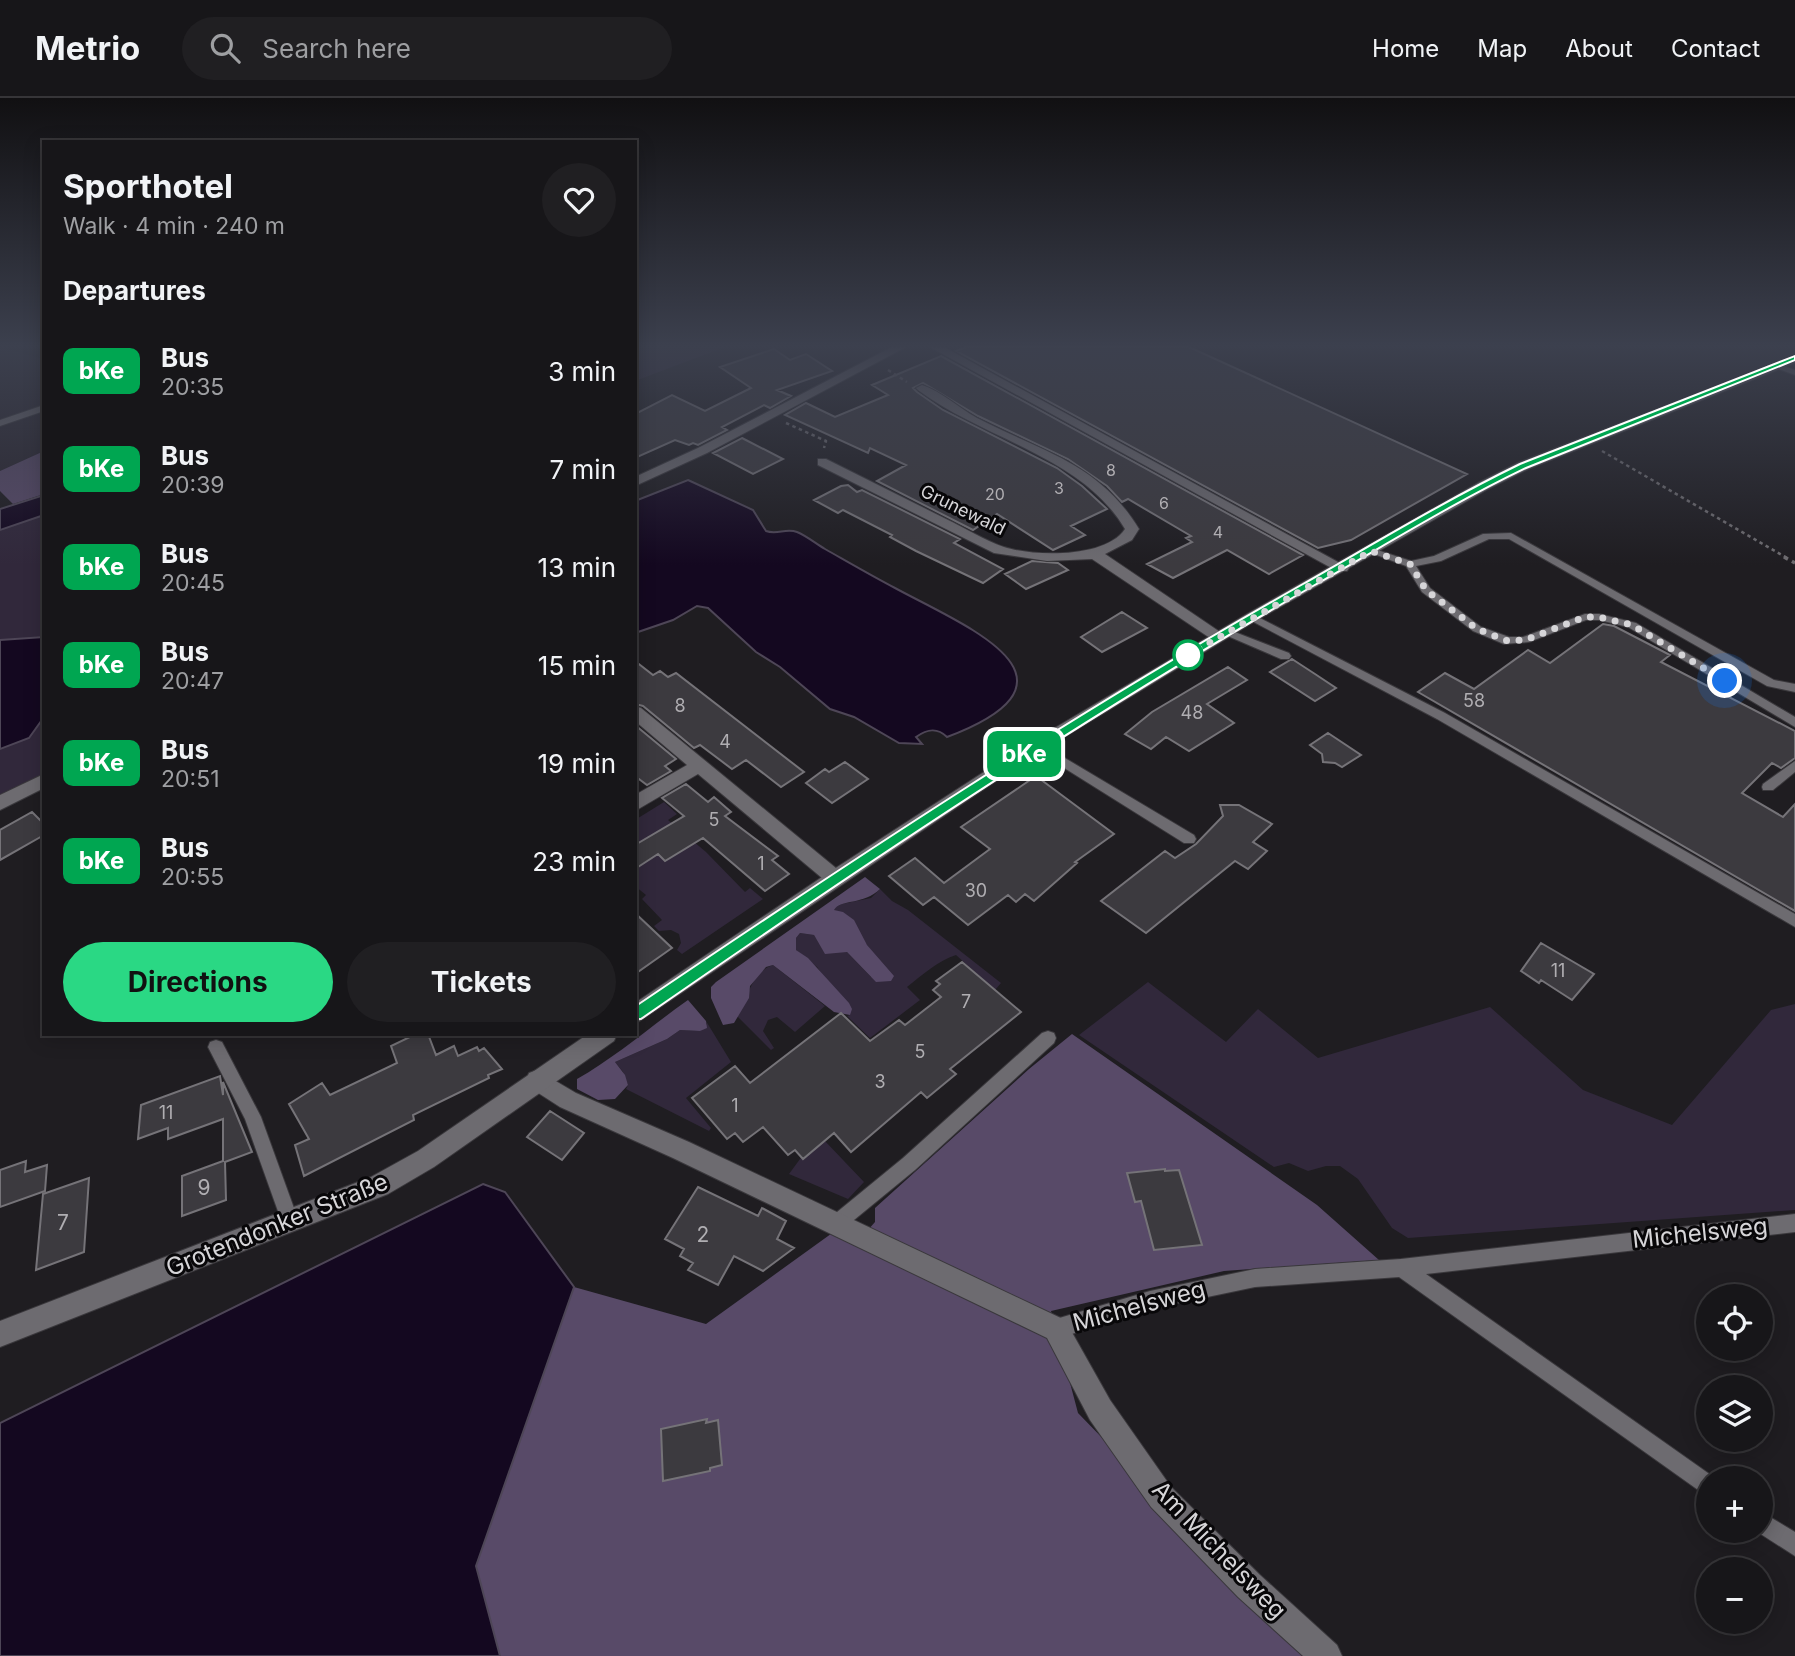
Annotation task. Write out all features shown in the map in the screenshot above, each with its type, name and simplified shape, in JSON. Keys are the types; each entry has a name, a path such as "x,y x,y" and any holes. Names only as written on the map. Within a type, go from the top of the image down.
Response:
{"street":[{"path":"637,481 685,462 761,420"},
{"name":"Grunewald","path":"822,462 999,550 1074,558 1095,554 1127,537 1132,529 1127,516 1098,487 1052,458 974,420"},
{"path":"1069,420 1342,568"},
{"path":"637,1013 835,878 1038,746 1223,634 1483,485 1639,420"},
{"path":"1095,554 1223,634"},
{"path":"637,714 835,878"},
{"path":"637,803 700,765"},
{"path":"0,803 42,781"},
{"name":"Grotendonker Straße","path":"0,1334 290,1222 402,1174 603,1036"},
{"name":"Michelsweg","path":"537,1080 568,1100 836,1223 1056,1329"},
{"name":"Am Michelsweg","path":"1056,1329 1100,1410 1161,1497 1249,1586 1325,1656"}],"lane":[{"path":"1371,551 1410,564 1437,559 1487,536 1511,536 1771,683 1795,688"},
{"path":"1410,564 1426,590 1477,629 1508,641 1525,640 1585,617 1599,617 1632,625 1795,723"},
{"path":"1252,617 1453,722 1795,921"},
{"path":"1223,634 1285,656"},
{"path":"1038,746 1189,839"},
{"path":"1768,787 1795,765"},
{"path":"836,1223 909,1164 1048,1038"},
{"path":"216,1047 253,1117 290,1222"},
{"name":"Michelsweg","path":"1056,1329 1150,1300 1241,1281 1401,1268 1795,1223"},
{"path":"1401,1268 1696,1477"},
{"path":"1773,1530 1795,1545"}],"path":[{"path":"780,420 826,441 822,462"},
{"path":"1585,441 1795,563"}],"shaded area":[{"path":"0,420 42,420 42,452 0,471"},
{"path":"42,452 42,495 13,504 0,491 0,471"},
{"path":"688,480 753,510 766,531 793,531 801,534 983,637 1005,655 1016,674 1013,695 992,716 947,737 932,730 916,737 922,744 899,743 854,717 830,709 780,667 756,652 708,608 697,606 673,620 637,632 637,500"},
{"path":"42,496 42,516 0,530 0,509"},
{"path":"42,516 42,781 0,803 0,530"},
{"path":"42,637 42,720 29,738 0,749 0,640"},
{"path":"664,802 677,814 668,820 706,852 745,892 750,888 763,899 682,954 677,950 681,943 679,934 671,930 659,931 654,926 662,920 642,899 646,895 637,888 637,819"},
{"path":"865,877 880,889 867,897 841,904 834,910 843,912 854,920 867,945 894,976 891,981 876,982 847,952 825,954 814,935 800,933 796,938 796,950 808,958 849,1003 852,1009 850,1015 834,1012 773,965 766,967 750,986 749,998 734,1023 723,1025 711,998 711,987"},
{"path":"880,889 892,901 908,910 1001,983 995,990 956,955 930,969 907,987 920,1000 870,1038 847,1016 850,1015 817,967 796,950 796,938 800,933 814,935 826,952 847,952 871,977 879,961 863,940 833,910 837,905 871,898"},
{"path":"773,965 825,1006 795,1032 777,1017 768,1020 763,1031 774,1048 771,1050 737,1016 755,980"},
{"path":"1148,982 1226,1042 1258,1009 1318,1058 1490,1007 1583,1090 1672,1125 1771,1010 1795,1004 1795,1210 1408,1238 1392,1228 1358,1179 1340,1166 1326,1166 1308,1171 1289,1163 1274,1167 1079,1035"},
{"path":"688,1000 706,1021 707,1028 700,1031 680,1030 667,1039 615,1062 625,1075 628,1085 615,1099 598,1100 577,1089 577,1079 620,1051"},
{"path":"706,1021 731,1062 686,1098 711,1128 709,1131 626,1089 628,1085 623,1072 615,1062 667,1039 680,1030 700,1031 707,1024"},
{"path":"1072,1034 1317,1205 1379,1260 1224,1271 1051,1311 1078,1413 1314,1656 495,1656 476,1566 574,1287 706,1324 835,1231 867,1231 875,1222 875,1208 1029,1069"},
{"path":"824,1140 864,1182 848,1199 789,1174 800,1159"},
{"path":"483,1184 505,1192 574,1287 476,1566 500,1656 0,1656 0,1423"}],"building":[{"path":"637,420 736,420 722,427 727,430 698,445 675,440 637,457"},
{"path":"795,420 962,420 1057,468 1107,509 1071,526 1085,535 1053,550 997,514 973,530 877,481 906,465 870,448 868,453"},
{"path":"986,420 1057,420 1303,555 1269,574 1227,550 1173,578 1147,564 1192,542 1186,538 1191,536 1128,499 1122,502 1107,486 1068,459"},
{"path":"1082,420 1348,420 1467,474 1351,540 1318,548"},
{"path":"742,438 783,459 753,474 713,453"},
{"path":"848,485 857,492 862,490 960,539 954,543 1003,569 983,583 916,551 890,537 892,535 843,510 838,513 814,500"},
{"path":"1032,561 1058,563 1068,570 1026,589 1005,574"},
{"path":"1122,612 1147,628 1102,652 1081,637"},
{"path":"1603,624 1614,626 1670,655 1661,662 1795,731 1795,758 1781,768 1772,763 1742,793 1783,817 1795,804 1795,911 1418,692 1445,673 1474,689 1528,650 1550,663"},
{"path":"1292,659 1336,688 1315,701 1270,672"},
{"path":"637,663 653,675 660,671 668,677 676,673 804,772 781,787 746,760 732,769 700,745 694,748 643,706 637,704"},
{"path":"1228,667 1247,680 1207,704 1234,723 1189,751 1166,737 1151,749 1125,734 1152,712"},
{"path":"637,727 676,759 665,766 671,771 647,785 637,778"},
{"path":"1328,733 1361,755 1342,767 1323,762 1322,754 1310,745"},
{"path":"845,762 868,779 832,803 806,783 825,769 829,772"},
{"path":"1036,776 1114,834 1075,862 1077,863 1034,901 1025,894 1016,902 1008,895 968,925 934,897 923,905 889,876 915,858 944,883 990,849 961,827"},
{"path":"686,784 708,802 714,797 731,812 725,816 778,856 772,860 789,874 765,891 703,838 665,861 658,854 637,868 637,844 684,816 662,798"},
{"path":"1220,805 1239,805 1272,824 1253,842 1267,851 1248,869 1235,861 1146,933 1101,901 1165,851 1175,858 1196,844 1223,816"},
{"path":"32,812 42,822 42,836 0,860 0,830"},
{"path":"637,915 672,948 637,973"},
{"path":"1541,943 1594,974 1572,1000 1521,971"},
{"path":"962,962 1021,1012 950,1069 956,1074 927,1098 921,1092 851,1152 834,1133 803,1159 795,1150 788,1155 763,1127 743,1142 735,1133 727,1139 692,1098 735,1066 750,1083 841,1013 870,1041 899,1020 905,1025 941,997 933,990 940,984 936,981"},
{"path":"412,1036 429,1036 436,1055 454,1046 458,1056 477,1047 479,1051 484,1048 502,1069 413,1115 414,1120 304,1176 295,1145 309,1139 289,1104 322,1083 330,1095 397,1063 391,1046"},
{"path":"220,1076 223,1095 223,1082 252,1152 225,1162 226,1200 182,1216 182,1176 223,1161 223,1119 168,1139 168,1128 138,1139 141,1105"},
{"path":"550,1111 584,1133 562,1160 527,1137"},
{"path":"26,1161 25,1172 47,1165 45,1191 0,1207 0,1170"},
{"path":"1179,1170 1202,1245 1154,1250 1141,1201 1135,1202 1127,1173"},
{"path":"89,1178 84,1252 36,1270 43,1194"},
{"path":"698,1187 758,1216 762,1208 786,1221 777,1239 794,1248 763,1271 734,1256 718,1285 688,1270 693,1263 680,1256 684,1249 665,1239"},
{"path":"707,1419 706,1423 718,1420 722,1465 710,1468 710,1471 663,1481 661,1429"}],"bus line":[{"name":"bKe","path":"637,1014 849,868 1027,752 1252,617 1314,584 1483,485 1639,420"}],"route":[{"path":"1188,655 1371,551 1410,564 1426,590 1461,619 1477,629 1508,641 1525,640 1585,617 1599,617 1632,625 1725,681"}]}
